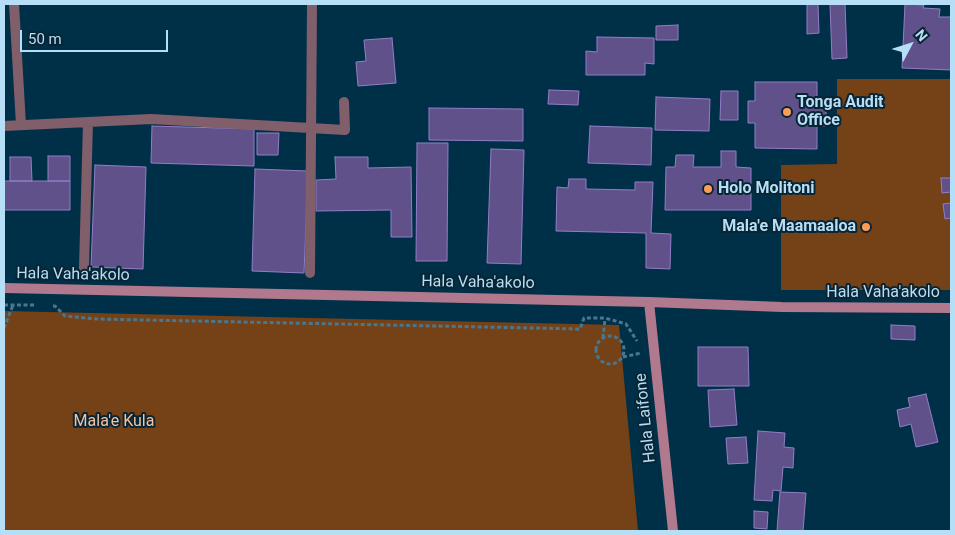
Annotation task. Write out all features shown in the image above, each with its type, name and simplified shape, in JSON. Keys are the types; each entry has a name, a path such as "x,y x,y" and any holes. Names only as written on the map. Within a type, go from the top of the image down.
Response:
{"main road":[{"name":"Hala Vaha'akolo","path":"4,288 649,302 782,307 951,308"},
{"name":"Hala Laifone","path":"649,302 672,531"}],"lane":[{"path":"14,4 21,125"},
{"path":"310,273 312,4"},
{"path":"4,126 151,119 345,130 344,102"},
{"path":"84,268 88,122"}],"path":[{"path":"4,305 38,306"},
{"path":"4,328 13,305"},
{"path":"47,306 55,306 65,316 106,320 580,329 584,318 605,318 626,324 644,352 622,357"},
{"path":"603,338 605,318"},
{"path":"615,336 624,345 625,352 618,362 606,364 600,360 596,348 598,342 603,338 615,336"}],"green space":[{"name":"Mala'e Maamaaloa","path":"837,79 951,79 951,290 781,290 781,165 837,164"},
{"name":"Mala'e Kula","path":"4,311 619,325 638,531 4,531"}],"building":[{"path":"807,4 818,4 819,33 807,34"},
{"path":"830,4 845,4 847,58 832,59"},
{"path":"905,4 924,5 923,8 940,9 939,17 951,17 951,70 902,68"},
{"path":"678,25 678,40 656,40 656,26"},
{"path":"597,37 654,38 654,64 645,63 645,75 586,75 586,51 597,52"},
{"path":"392,38 396,83 358,86 356,62 366,61 364,40"},
{"name":"Tonga Audit Office","path":"755,82 817,82 817,99 826,99 826,126 817,126 817,149 755,148 755,123 748,123 748,101 755,101"},
{"path":"549,90 579,91 578,105 548,104"},
{"path":"721,91 738,91 738,120 720,120"},
{"path":"656,97 710,99 709,131 655,130"},
{"path":"429,108 523,109 523,141 429,140"},
{"path":"152,126 254,129 254,166 151,163"},
{"path":"590,126 652,128 651,165 588,163"},
{"path":"257,133 279,133 278,155 257,155"},
{"path":"417,143 448,143 447,261 416,261"},
{"path":"491,149 524,150 521,264 487,263"},
{"name":"Holo Molitoni","path":"721,151 736,151 736,167 751,168 751,210 665,210 666,167 675,167 676,155 694,155 693,167 721,167"},
{"path":"48,156 70,156 70,181 48,181"},
{"path":"10,157 31,157 32,181 10,181"},
{"path":"335,157 368,157 368,168 411,167 412,237 391,237 391,210 316,211 316,180 336,179"},
{"path":"95,165 146,167 143,269 91,267"},
{"path":"255,169 308,171 304,273 252,271"},
{"path":"941,178 951,178 951,192 942,193"},
{"path":"569,179 586,179 586,189 635,190 635,182 653,182 651,233 671,234 670,269 646,268 646,233 556,231 557,187 568,188"},
{"path":"4,181 70,181 70,210 4,210"},
{"path":"951,203 951,218 945,219 943,204"},
{"path":"891,325 915,326 915,340 891,339"},
{"path":"698,347 748,347 749,386 698,386"},
{"path":"734,389 737,425 710,427 708,390"},
{"path":"926,394 938,442 916,447 911,424 900,427 897,410 910,407 908,398"},
{"path":"758,431 785,433 784,447 794,448 793,468 783,467 781,491 773,490 772,501 754,500"},
{"path":"746,437 748,463 728,464 726,438"},
{"path":"780,492 806,493 803,531 777,531"},
{"path":"754,511 768,512 767,529 754,528"}],"place":[{"name":"Tonga Audit Office","path":"787,112"},
{"name":"Holo Molitoni","path":"708,189"},
{"name":"Mala'e Maamaaloa","path":"866,227"}]}
